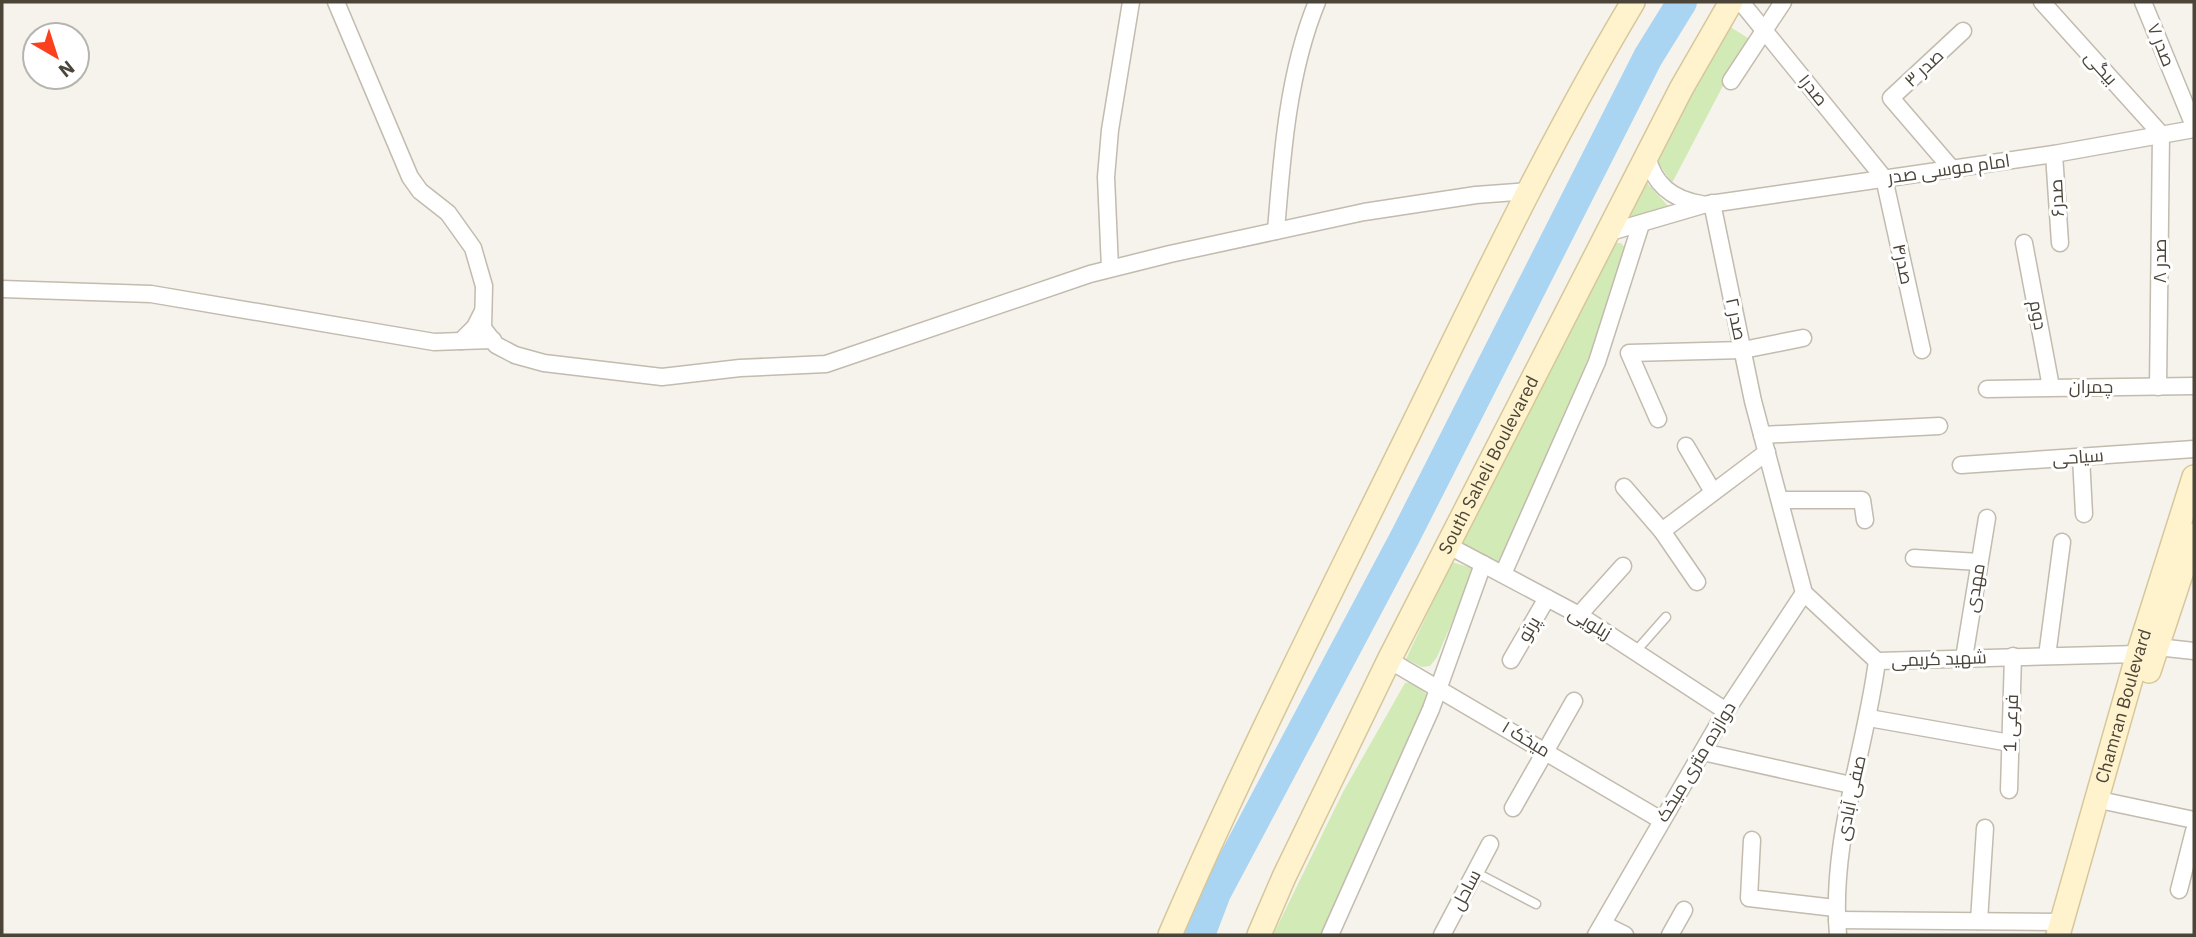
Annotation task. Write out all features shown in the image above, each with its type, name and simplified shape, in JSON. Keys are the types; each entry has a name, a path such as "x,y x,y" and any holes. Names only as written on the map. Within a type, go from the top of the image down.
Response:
{"main road":[{"path":"1170,935 1226,804 1530,191 1594,67 1633,2"},
{"name":"South Saheli Boulevared","path":"1259,935 1283,877 1390,660 1607,233 1731,2"},
{"name":"Chamran Boulevard","path":"2063,931 2109,802 2194,477"},
{"name":"Chamran Boulevard","path":"2063,931 2147,650 2194,535"}],"street":[{"path":"336,2 410,177 420,191 448,213 473,248 484,286 484,328 493,340 515,355 544,363 662,377 740,368 826,364 928,331 989,306 1110,268 1364,212 1476,195 1530,191"},
{"path":"1110,268 1108,154 1131,2"},
{"path":"1276,231 1286,132 1304,41 1317,2"},
{"name":"صدر۱","path":"1741,2 1884,178"},
{"path":"1731,81 1783,2"},
{"name":"بیگی","path":"2042,2 2161,134"},
{"name":"صدر ۷","path":"2143,2 2194,128"},
{"name":"صدر ۳","path":"1952,169 1891,98 1964,31"},
{"name":"امام موسی صدر","path":"1607,233 1708,204 2054,154 2194,128"},
{"name":"صدر ۸","path":"2158,387 2161,134"},
{"name":"صدر۶","path":"2054,154 2060,243"},
{"path":"1647,156 1658,183 1669,194 1685,202 1708,204"},
{"name":"صدر۴","path":"1884,178 1922,350"},
{"name":"صدر ۲","path":"1708,204 1762,435"},
{"path":"1503,574 1597,362 1641,223"},
{"name":"دوم","path":"2024,243 2051,387"},
{"path":"2,289 151,295 434,342 493,340"},
{"path":"461,341 475,327 484,309"},
{"path":"1658,419 1629,353 1743,350 1803,338"},
{"name":"چمران","path":"1987,389 2194,386"},
{"path":"1804,593 1762,435 1939,426"},
{"path":"1686,446 1713,492"},
{"name":"سیاحی","path":"1961,465 2194,449"},
{"path":"1662,531 1767,452"},
{"path":"2081,457 2084,514"},
{"path":"1623,487 1662,531 1697,582"},
{"path":"1781,500 1863,500 1865,520"},
{"name":"مهدی","path":"1964,658 1987,518"},
{"path":"2047,656 2062,542"},
{"name":"زیلویی","path":"1449,546 1579,615 1726,711"},
{"path":"1914,558 1979,562"},
{"path":"1330,935 1431,709 1437,686 1483,564"},
{"path":"1579,615 1623,566"},
{"name":"شهید کریمی","path":"1804,593 1877,661 2147,650 2194,651"},
{"name":"دوازده متری میخک","path":"1599,930 1726,711 1804,593"},
{"name":"پرتو","path":"1511,660 1547,598"},
{"name":"فرعی 1","path":"2008,790 2013,656"},
{"name":"میخک ۱","path":"1390,660 1661,820"},
{"name":"صفی آبادی","path":"1836,921 1840,846 1851,785 1869,718 1877,661"},
{"path":"1513,808 1574,701"},
{"path":"1869,718 2010,743"},
{"path":"1703,752 1851,785"},
{"path":"2109,802 2194,820"},
{"path":"1979,921 1985,828"},
{"path":"2179,890 2194,831"},
{"path":"1752,840 1749,898 1836,921 1979,921 2063,931"},
{"name":"ساحل","path":"1442,935 1490,844"},
{"path":"1670,935 1684,910"},
{"path":"1599,930 1625,935"}],"lane":[{"path":"1636,652 1666,617"},
{"path":"1475,872 1536,904"}],"green space":[{"path":"1727,25 1748,38 1672,183 1656,160"},
{"path":"1646,182 1670,208 1629,217"},
{"path":"1614,243 1621,243 1626,249 1589,357 1500,564 1462,543"},
{"path":"1452,562 1475,569 1437,657 1430,666 1422,667 1406,659"},
{"path":"1413,682 1433,700 1320,935 1273,935 1343,792 1405,683"}],"waterway":[{"path":"1200,935 1216,893 1406,535 1648,57 1682,2"}]}
